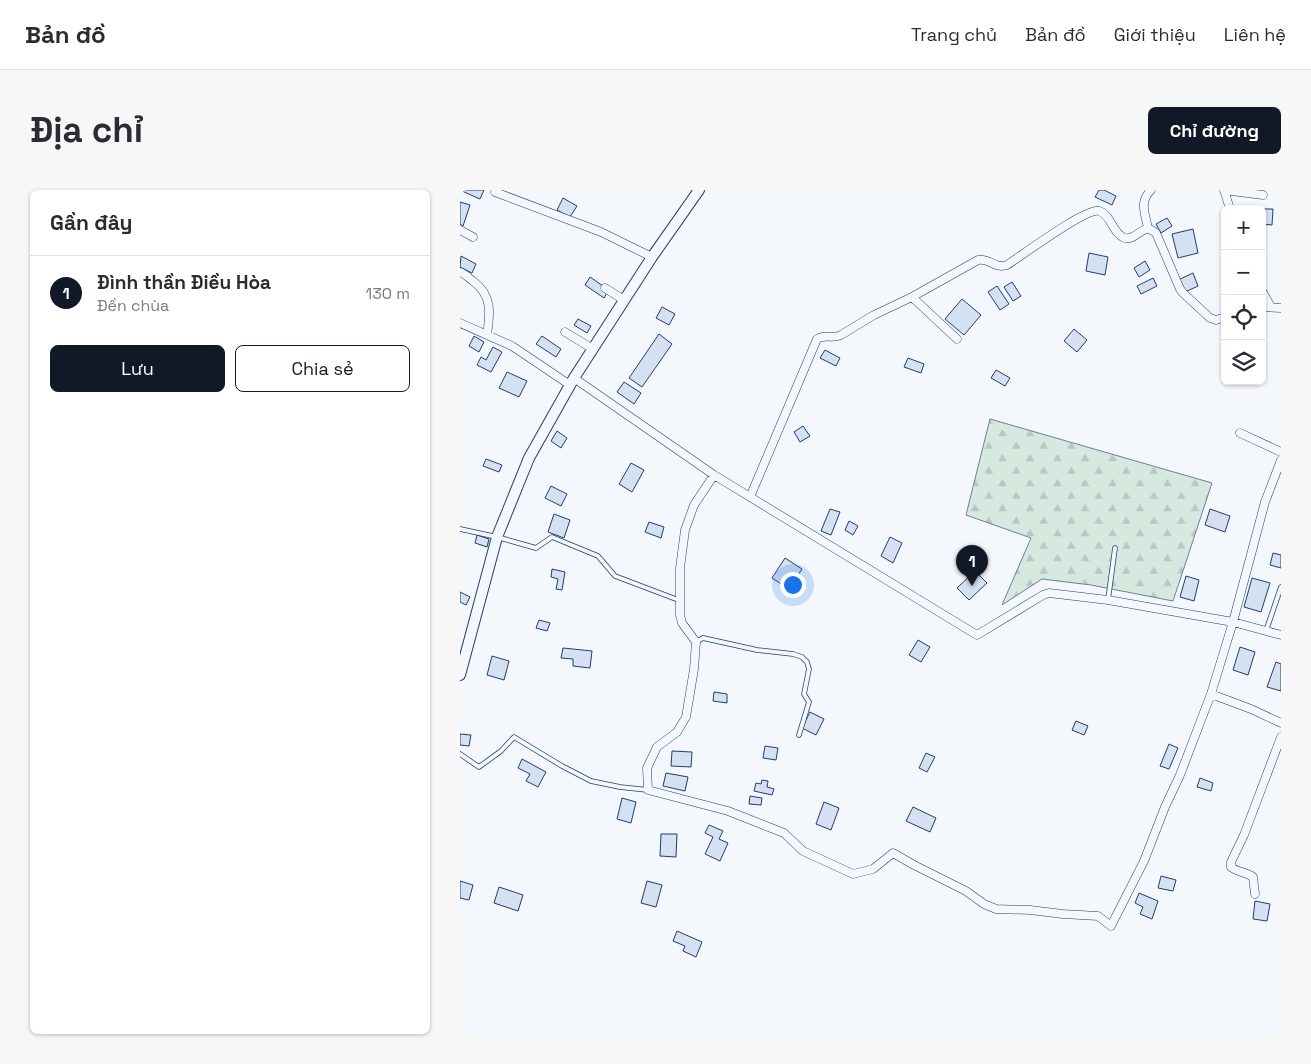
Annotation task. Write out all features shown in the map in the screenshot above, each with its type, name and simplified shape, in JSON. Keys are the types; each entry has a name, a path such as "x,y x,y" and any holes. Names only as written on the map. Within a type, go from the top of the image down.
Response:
{"street":[{"path":"460,675 497,537 529,458 592,349 652,257 699,190"},
{"path":"1148,228 1144,202 1146,195 1151,190"},
{"path":"1229,205 1224,190 1263,195"},
{"path":"495,192 602,232 652,257"},
{"path":"552,212 554,204"},
{"path":"750,497 817,339 824,336 837,338 874,314 912,297 978,260 984,260 999,267 1007,265 1091,211 1096,210 1104,213 1119,234 1126,238 1131,238 1148,228"},
{"path":"1148,228 1156,233 1183,293 1210,318 1216,320 1221,318"},
{"path":"460,230 473,237"},
{"path":"460,272 477,284 486,294 489,306 487,335"},
{"path":"605,288 624,300"},
{"path":"1264,295 1271,308"},
{"path":"912,297 957,339"},
{"path":"1266,307 1281,308"},
{"path":"460,323 512,346 572,382 750,497 978,635 1049,593 1108,600 1233,622 1281,635"},
{"path":"566,332 592,349"},
{"path":"1240,433 1281,452"},
{"path":"714,474 694,505 685,530 680,568 680,615 682,622 696,642 694,669 686,717 677,732 657,748 647,768 648,790 728,811 784,833 803,851 853,874 872,869 893,853 966,890 984,904 996,909 1098,916 1111,926 1144,861 1211,694 1233,622 1265,502 1281,460"},
{"path":"1211,694 1281,723"},
{"path":"1255,894 1253,877 1230,866 1244,835 1281,737"}],"lane":[{"path":"460,529 536,548 552,537 598,556 615,576 681,601"},
{"path":"1108,600 1115,548"},
{"path":"1266,631 1281,587"},
{"path":"696,642 703,638 757,650 793,654 802,657 809,669 804,694 809,702 799,735"},
{"path":"460,754 479,767 501,752 514,737 562,766 592,781 648,790"}],"green space":[{"path":"990,419 1212,483 1173,601 1091,585 1042,579 1002,605 1031,538 966,515"}],"building":[{"path":"462,190 484,190 480,199"},
{"path":"1099,190 1104,190 1116,196 1112,205 1095,197"},
{"path":"563,198 577,206 570,217 557,210"},
{"path":"460,202 470,205 463,226 460,224"},
{"path":"1266,209 1273,209 1272,225 1266,224"},
{"path":"1167,218 1172,226 1161,233 1156,224"},
{"path":"1193,229 1198,253 1178,258 1172,234"},
{"path":"1089,253 1108,257 1105,275 1086,271"},
{"path":"461,256 476,264 472,273 460,267"},
{"path":"1145,261 1150,270 1139,277 1134,268"},
{"path":"1193,273 1198,286 1183,293 1178,280"},
{"path":"590,277 609,290 604,298 585,285"},
{"path":"1153,278 1157,286 1141,294 1137,286"},
{"path":"1012,282 1021,296 1013,301 1004,287"},
{"path":"997,286 1009,304 1000,310 988,292"},
{"path":"962,299 981,315 964,335 945,319"},
{"path":"662,307 675,314 669,325 656,318"},
{"path":"578,319 591,326 587,333 574,325"},
{"path":"1074,329 1087,340 1077,352 1064,341"},
{"path":"659,334 672,344 642,387 629,378"},
{"path":"474,336 484,342 479,352 469,346"},
{"path":"542,336 561,349 556,357 536,344"},
{"path":"493,347 502,352 491,372 477,365 481,357 486,360"},
{"path":"825,350 840,358 836,366 820,358"},
{"path":"908,358 924,364 921,373 904,367"},
{"path":"996,370 1010,378 1005,386 991,378"},
{"path":"507,372 527,381 519,397 499,388"},
{"path":"624,382 641,393 634,404 617,392"},
{"path":"803,426 810,436 800,442 794,432"},
{"path":"557,431 567,438 561,448 551,441"},
{"path":"486,459 502,465 499,472 483,466"},
{"path":"631,463 644,470 632,492 619,484"},
{"path":"551,486 567,494 561,506 545,498"},
{"path":"830,509 840,512 831,535 821,531"},
{"path":"1210,509 1230,516 1225,532 1205,525"},
{"path":"554,514 570,520 564,538 548,532"},
{"path":"849,521 858,526 853,535 845,530"},
{"path":"649,522 664,527 661,538 645,532"},
{"path":"477,535 489,539 487,547 475,543"},
{"path":"890,537 902,543 893,563 881,556"},
{"path":"1273,553 1281,555 1281,568 1270,565"},
{"path":"785,558 802,569 789,589 772,578"},
{"path":"552,569 565,572 562,590 556,589 558,579 551,577"},
{"path":"975,571 987,583 969,600 957,588"},
{"path":"1186,576 1199,580 1194,601 1180,597"},
{"path":"1252,578 1270,583 1261,612 1244,607"},
{"path":"460,592 470,597 466,605 460,602"},
{"path":"539,620 550,623 547,631 536,628"},
{"path":"918,640 930,647 921,662 909,655"},
{"path":"1240,647 1255,652 1248,675 1233,670"},
{"path":"563,648 592,651 590,668 573,666 573,659 561,658"},
{"path":"492,656 509,661 504,680 487,675"},
{"path":"1276,662 1281,664 1281,691 1267,687"},
{"path":"714,692 727,694 727,703 713,701"},
{"path":"810,712 824,719 816,735 802,728"},
{"path":"1076,721 1088,726 1084,735 1072,730"},
{"path":"460,734 471,735 469,746 460,745"},
{"path":"1169,744 1178,748 1169,769 1160,766"},
{"path":"765,746 778,748 776,760 763,758"},
{"path":"672,751 692,752 691,767 671,766"},
{"path":"926,753 935,757 927,772 919,768"},
{"path":"522,759 546,772 538,787 526,781 530,774 518,768"},
{"path":"666,773 688,777 685,791 663,786"},
{"path":"1200,778 1213,783 1211,791 1197,787"},
{"path":"762,780 768,781 767,787 774,789 772,795 754,791 756,783 761,784"},
{"path":"750,796 762,798 761,805 749,804"},
{"path":"622,798 636,802 631,823 617,819"},
{"path":"824,802 839,808 831,830 816,824"},
{"path":"913,807 936,818 930,832 906,821"},
{"path":"709,825 723,831 719,839 728,843 720,861 705,854 713,837 705,833"},
{"path":"661,834 677,834 676,857 660,856"},
{"path":"1161,876 1176,880 1173,891 1158,888"},
{"path":"460,881 473,885 469,900 460,898"},
{"path":"647,881 662,885 656,907 641,903"},
{"path":"499,887 523,895 518,911 494,903"},
{"path":"1139,893 1158,901 1152,919 1140,914 1143,907 1135,903"},
{"path":"1255,901 1270,904 1267,921 1253,919"},
{"path":"677,931 702,942 696,957 683,951 685,946 673,941"}],"place":[{"name":"Đình thần Điều Hòa","path":"972,586"}]}
